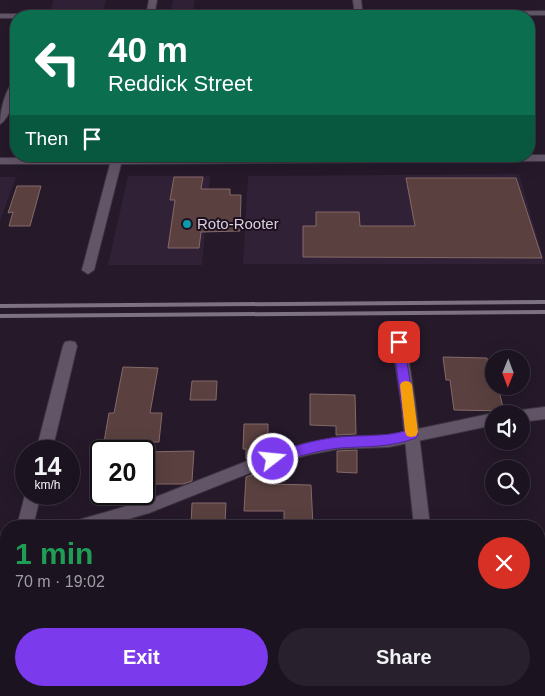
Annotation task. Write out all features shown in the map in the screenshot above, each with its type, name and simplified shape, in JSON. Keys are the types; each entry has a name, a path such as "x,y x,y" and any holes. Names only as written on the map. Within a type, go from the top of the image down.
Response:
{"street":[{"path":"88,270 115,162"},
{"path":"399,342 421,520"},
{"path":"47,440 70,346"},
{"path":"26,520 30,505"}],"lane":[{"path":"0,121 10,98"},
{"path":"530,415 545,413"},
{"path":"102,520 149,506 255,464 307,449 338,442 389,441 485,421"}],"shaded area":[{"path":"54,0 106,0 103,10 50,10"},
{"path":"173,0 195,0 193,10 171,10"},
{"path":"519,174 545,264 243,264 248,176"},
{"path":"128,176 210,176 202,265 108,265"},
{"path":"0,177 16,177 0,221"}],"building":[{"path":"174,177 203,177 201,189 230,189 230,195 241,195 240,231 201,232 199,248 168,248 175,200 170,200"},
{"path":"406,178 516,178 542,258 303,257 303,226 316,226 316,212 359,212 360,226 415,226"},
{"path":"17,186 41,186 30,226 9,226 13,212 8,213"},
{"path":"443,357 485,358 485,395 500,395 502,405 485,405 485,411 454,410 450,380 446,380"},
{"path":"123,367 158,368 150,413 162,413 159,442 155,442 155,440 104,440 109,413 114,413"},
{"path":"192,381 217,381 216,400 190,400"},
{"path":"310,394 355,395 356,434 336,435 336,426 310,425"},
{"path":"244,424 268,424 268,452 246,459 246,449 243,449"},
{"path":"357,450 357,473 337,472 337,451"},
{"path":"194,451 192,481 183,484 155,484 155,452"},
{"path":"268,469 268,484 311,485 313,520 284,520 284,511 244,511 246,477"},
{"path":"192,503 226,503 225,520 191,520"}],"railway":[{"path":"0,306 545,302"},
{"path":"0,316 545,312"}],"slow traffic":[{"path":"406,385 411,432"}],"place":[{"name":"Roto-Rooter","path":"187,224"}],"route":[{"path":"273,459 338,442 389,441 412,435 399,342"}]}
